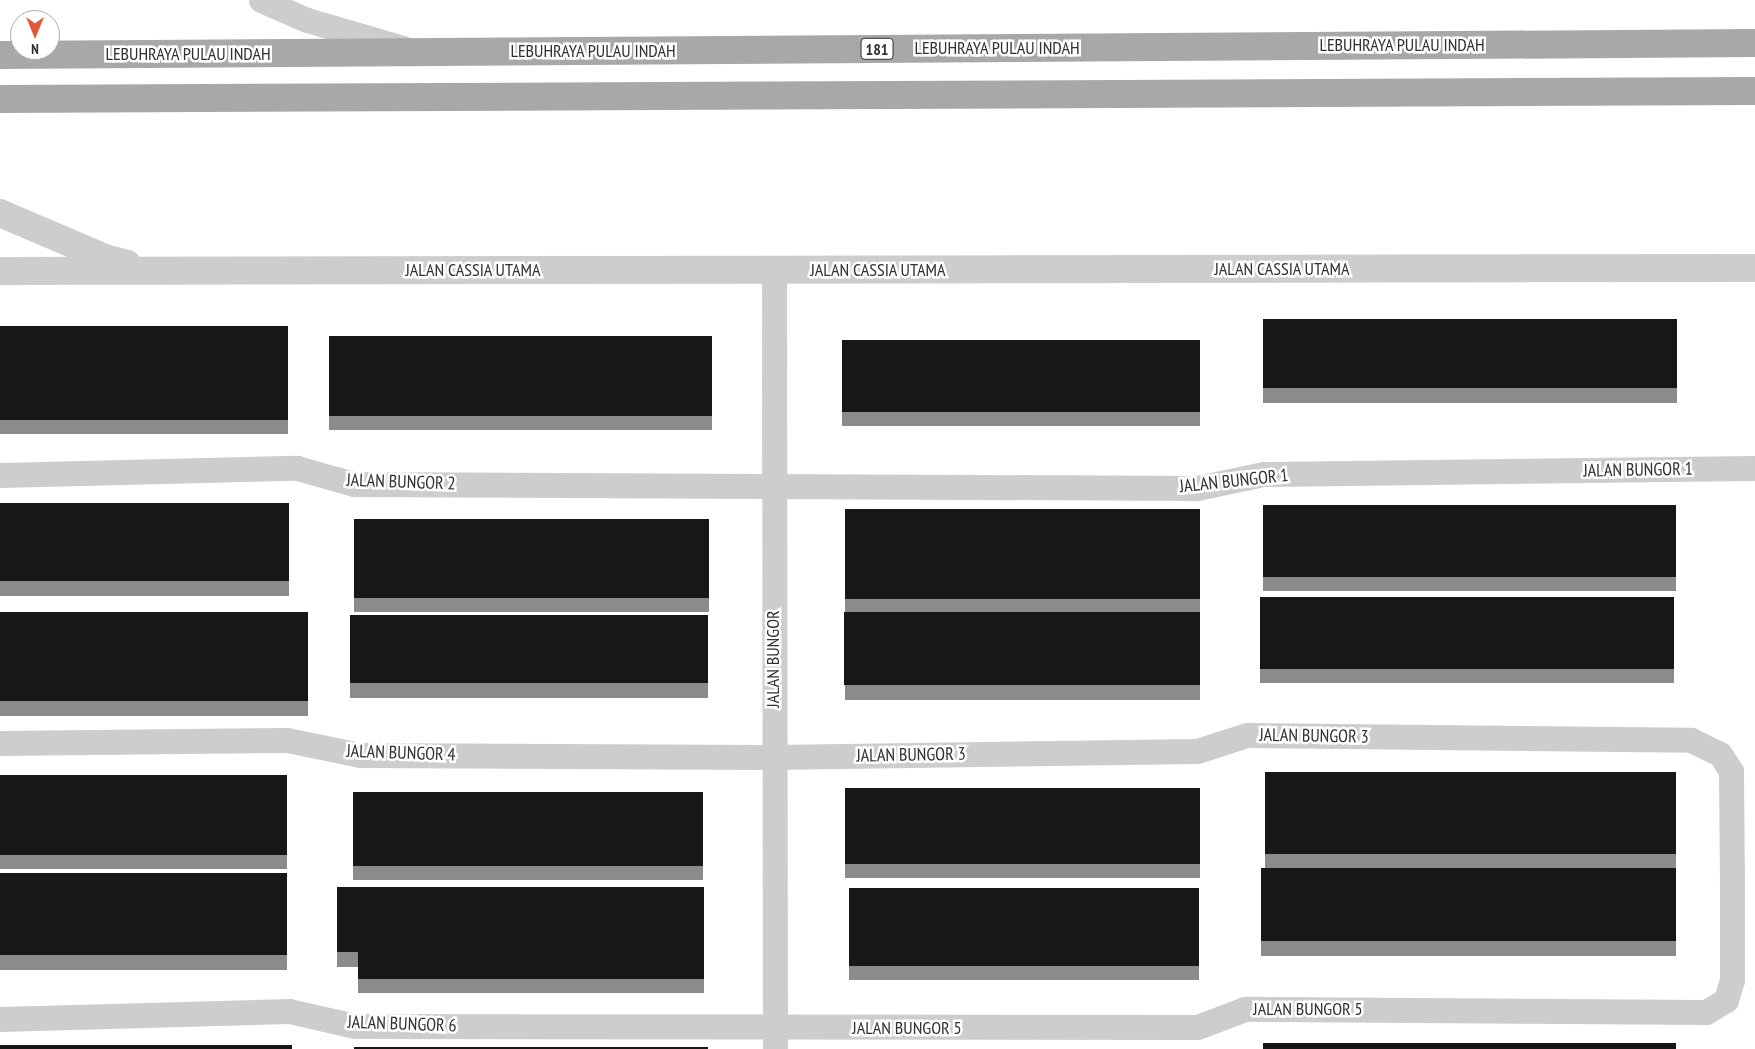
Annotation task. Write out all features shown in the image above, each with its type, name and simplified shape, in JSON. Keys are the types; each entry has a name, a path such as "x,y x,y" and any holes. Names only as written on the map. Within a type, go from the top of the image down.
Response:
{"main road":[{"name":"LEBUHRAYA PULAU INDAH","path":"0,55 1755,43"},
{"path":"0,98 1755,91"}],"street":[{"path":"261,0 307,20 416,52"},
{"path":"0,213 105,258 153,271"},
{"name":"JALAN CASSIA UTAMA","path":"0,271 1755,268"},
{"name":"JALAN BUNGOR","path":"774,270 773,757 775,1039"},
{"name":"JALAN BUNGOR 2","path":"0,475 297,468 354,484 773,487"},
{"name":"JALAN BUNGOR 1","path":"773,487 1197,488 1264,474 1755,468"},
{"name":"JALAN BUNGOR 3","path":"773,757 1197,751 1247,735 1691,740 1720,754 1731,771 1732,885"},
{"name":"JALAN BUNGOR 4","path":"0,743 287,740 361,755 773,757"},
{"name":"JALAN BUNGOR 5","path":"775,1039 1197,1027 1244,1009 1706,1012 1726,1000 1732,980 1732,885"},
{"name":"JALAN BUNGOR 6","path":"0,1019 288,1011 356,1026 775,1039"}],"building":[{"path":"1263,319 1677,319 1677,388 1263,388"},
{"path":"0,326 288,326 288,420 0,420"},
{"path":"329,336 712,336 712,416 329,416"},
{"path":"842,340 1200,340 1200,412 842,412"},
{"path":"0,503 289,503 289,581 0,581"},
{"path":"1263,505 1676,505 1676,577 1263,577"},
{"path":"845,509 1200,509 1200,599 845,599"},
{"path":"354,519 709,519 709,598 354,598"},
{"path":"1260,597 1674,597 1674,669 1260,669"},
{"path":"0,612 308,612 308,701 0,701"},
{"path":"844,612 1200,612 1200,685 844,685"},
{"path":"350,615 708,615 708,683 350,683"},
{"path":"1265,772 1676,772 1676,854 1265,854"},
{"path":"0,775 287,775 287,855 0,855"},
{"path":"845,788 1200,788 1200,864 845,864"},
{"path":"353,792 703,792 703,866 353,866"},
{"path":"1261,868 1676,868 1676,941 1261,941"},
{"path":"0,873 287,873 287,955 0,955"},
{"path":"337,887 704,887 704,979 358,979 358,952 337,952"},
{"path":"849,888 1199,888 1199,966 849,966"},
{"path":"1263,1043 1676,1043 1676,1049 1263,1049"},
{"path":"0,1045 292,1045 292,1049 0,1049"},
{"path":"354,1047 708,1047 708,1049 354,1049"}]}
